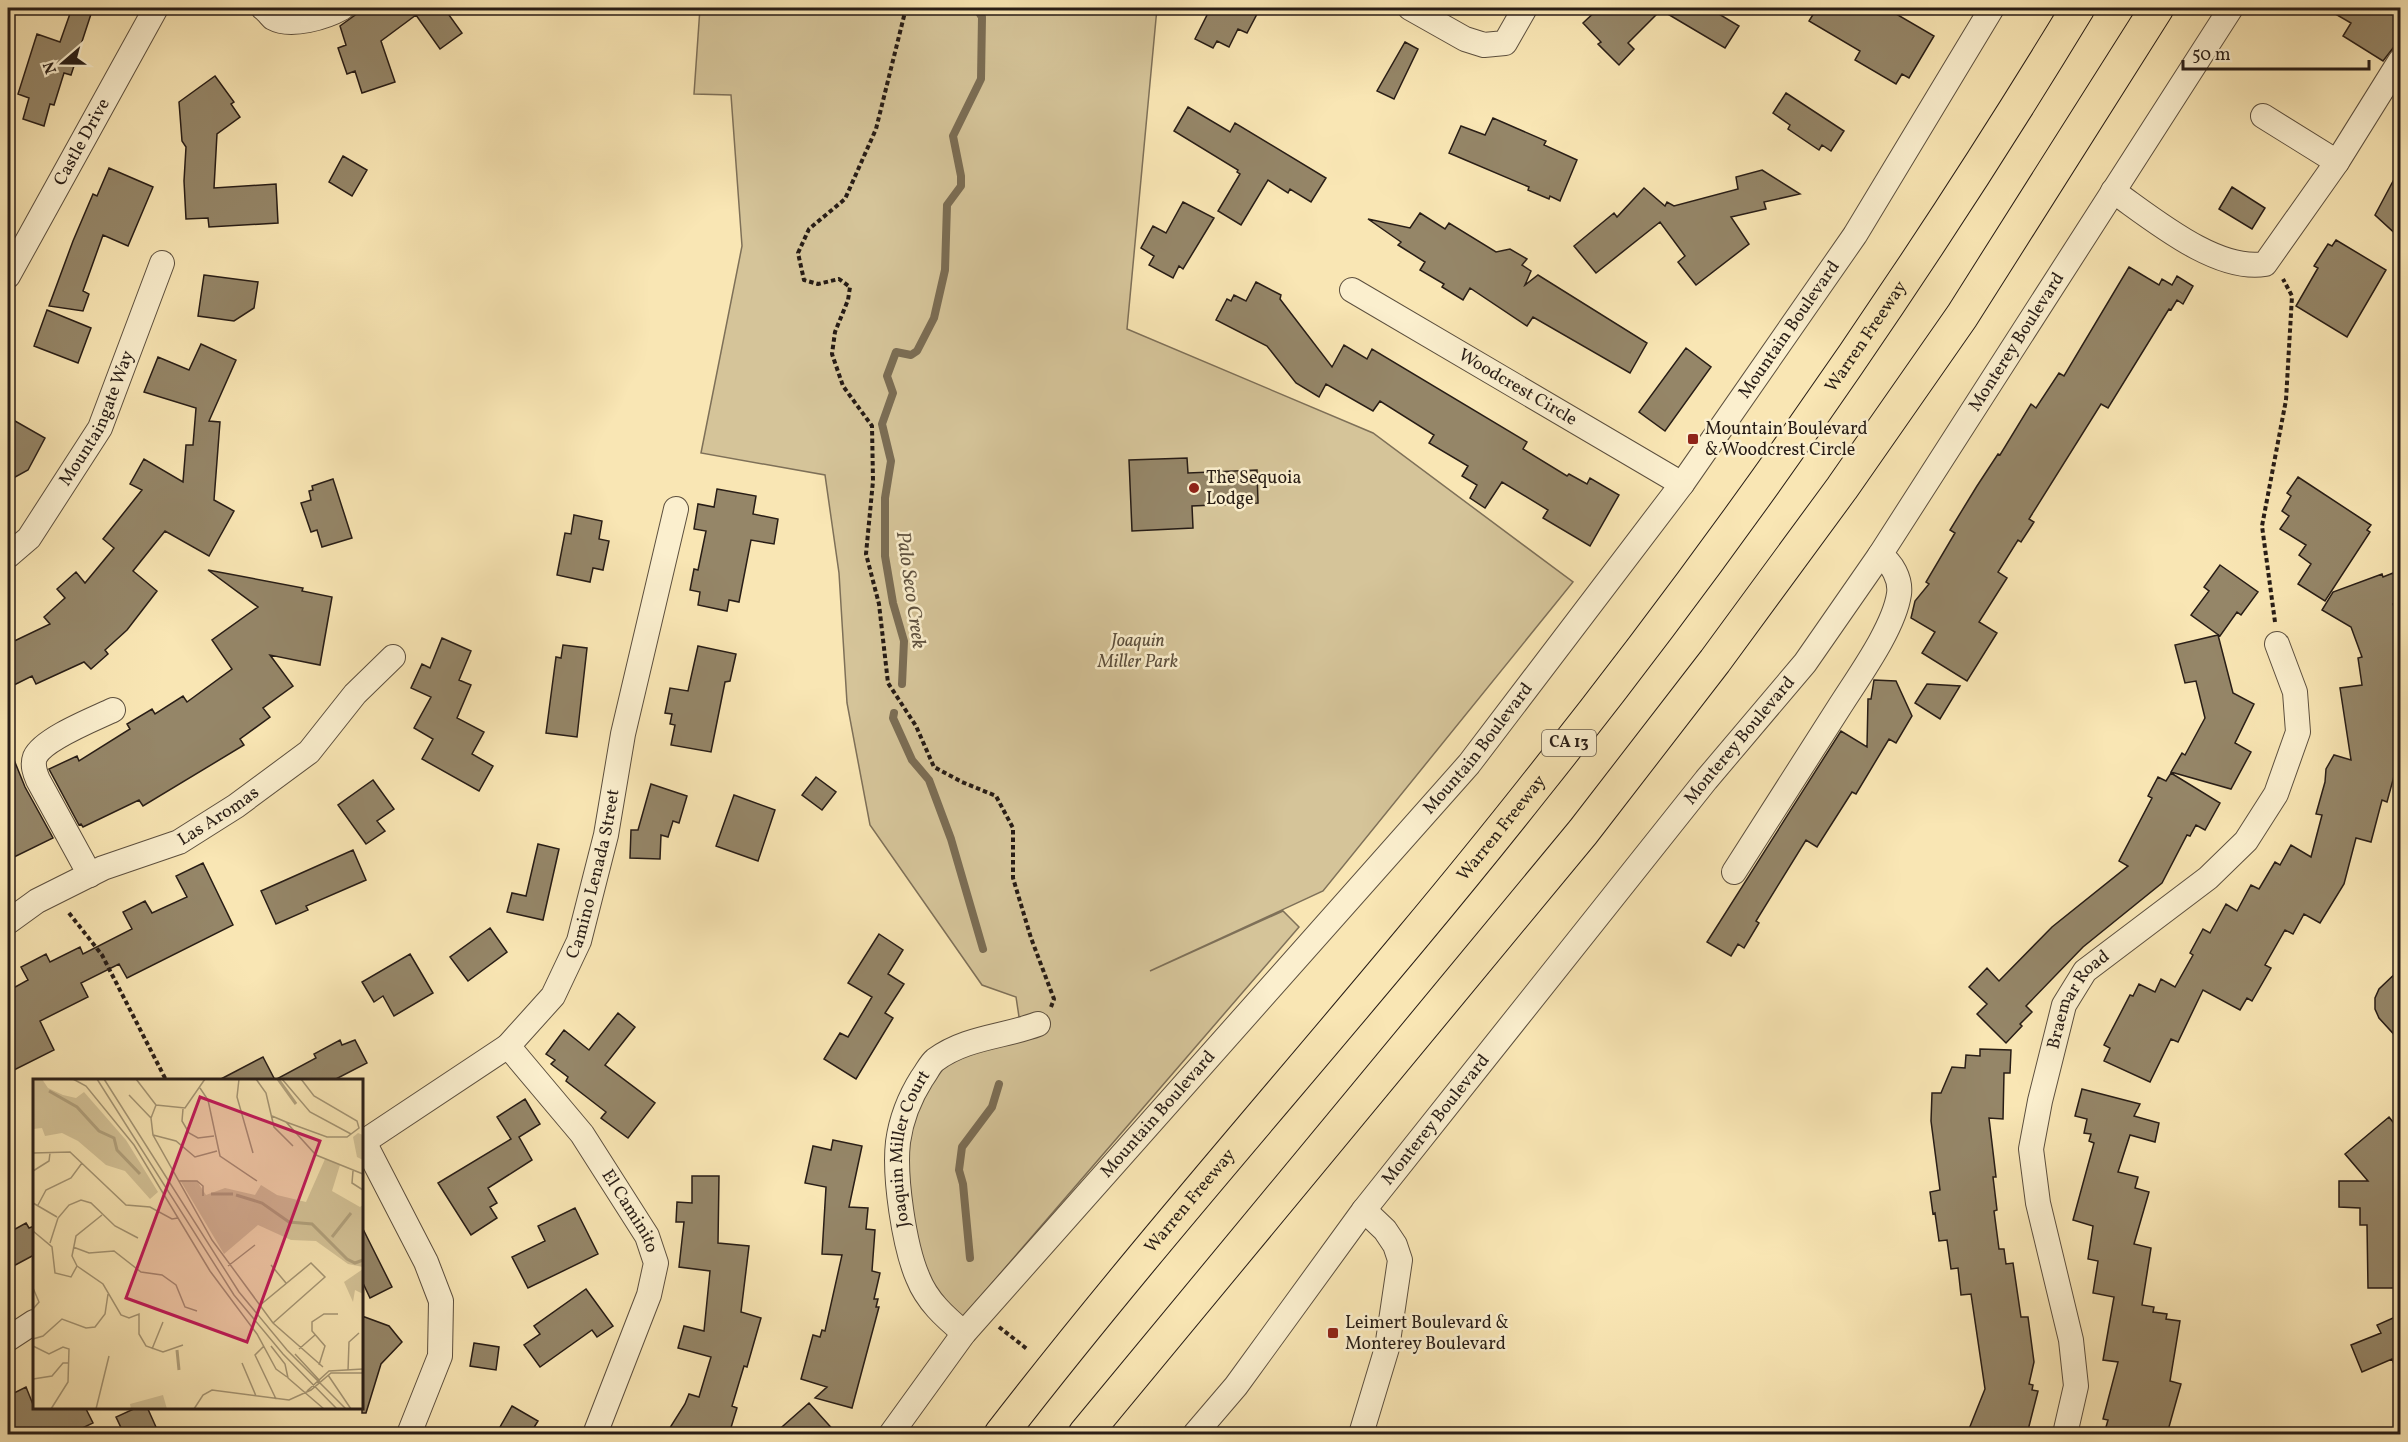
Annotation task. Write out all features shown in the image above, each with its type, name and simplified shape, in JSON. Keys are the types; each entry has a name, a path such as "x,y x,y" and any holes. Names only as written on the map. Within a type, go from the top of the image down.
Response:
{"highway":[{"name":"Warren Freeway","path":"1001,1434 1532,791 1663,621 1788,450 1908,276 2078,8"},
{"path":"1084,1434 1584,832 1715,661 1842,488 1962,316 2157,8"}],"street":[{"name":"Castle Drive","path":"8,276 156,8"},
{"path":"263,8 274,18 299,21 324,16 342,8"},
{"path":"1410,8 1465,39 1484,45 1505,43 1525,8"},
{"name":"Monterey Boulevard","path":"1195,1434 1236,1386 1364,1210 1706,780 1805,663 1880,555 2231,8"},
{"name":"Mountain Boulevard","path":"891,1434 964,1333 1469,764 1682,484 1855,235 1987,9"},
{"path":"2113,191 2216,258 2249,266 2265,264 2337,162 2400,61"},
{"path":"2263,116 2337,162"},
{"name":"Mountaingate Way","path":"8,556 29,538 100,428 162,263"},
{"name":"Woodcrest Circle","path":"1352,290 1682,484"},
{"name":"Camino Lenada Street","path":"363,1143 508,1046 553,996 579,941 606,835 623,734 676,509"},
{"path":"1734,872 1859,676 1895,609 1900,591 1897,576 1888,560 1880,555"},
{"name":"Braemar Road","path":"2065,1434 2076,1386 2071,1340 2038,1203 2031,1149 2040,1101 2064,1005 2085,971 2208,878 2246,841 2276,794 2298,732 2295,692 2277,644"},
{"name":"Las Aromas","path":"8,922 37,901 90,875 179,842 236,806 309,752 356,694 393,657"},
{"path":"90,875 38,780 34,769 34,759 53,740 112,710"},
{"name":"Joaquin Miller Court","path":"964,1333 940,1313 918,1279 906,1240 899,1186 898,1142 911,1096 934,1060 976,1039 1021,1030 1038,1023"},
{"name":"El Caminito","path":"508,1046 582,1134 647,1236 656,1263 650,1295 595,1434"},
{"path":"363,1143 426,1262 441,1301 440,1356 409,1434"},
{"path":"1361,1434 1387,1348 1400,1260 1395,1245 1385,1230 1364,1210"},
{"path":"8,1339 33,1324"}],"path":[{"path":"906,8 876,129 844,199 809,229 798,253 804,280 818,284 839,279 850,288 848,300 835,332 832,354 843,386 872,426 873,481 866,554 879,604 888,683 916,726 934,767 996,796 1013,828 1013,878 1031,938 1054,999 1049,1011 1038,1023"},
{"path":"2271,257 2292,296 2286,400 2262,526 2277,644"},
{"path":"69,913 102,955 165,1079"},
{"path":"981,1314 1027,1349"}],"green space":[{"name":"Joaquin Miller Park","path":"700,8 1157,8 1127,329 1373,433 1573,582 1323,891 1150,971 1283,911 1299,927 955,1326 918,1279 898,1142 933,1060 1021,1030 1016,997 982,985 870,825 847,703 839,573 825,475 701,453 742,246 731,95 694,94"}],"building":[{"path":"72,8 93,8 71,75 64,73 54,105 50,104 44,126 23,119 29,98 18,94 37,34 60,42"},
{"path":"365,8 444,8 462,33 440,49 416,15 381,41 395,82 362,93 355,71 347,74 338,48 346,45 340,26"},
{"path":"1198,8 1249,8 1248,10 1257,14 1247,33 1238,29 1229,47 1217,41 1213,48 1195,39 1208,13"},
{"path":"1599,8 1709,8 1739,26 1725,48 1661,10 1628,43 1634,49 1619,65 1598,44 1601,42 1583,23"},
{"path":"1817,8 1886,8 1934,36 1909,78 1902,74 1896,84 1855,60 1860,51 1809,21"},
{"path":"2325,8 2400,8 2400,39 2383,61 2343,36 2351,23"},
{"path":"1405,42 1418,49 1394,99 1377,91"},
{"path":"215,76 234,102 231,104 240,117 217,134 214,188 276,184 278,223 209,227 208,218 186,219 184,181 186,147 182,141 179,102"},
{"path":"1786,93 1844,131 1831,151 1822,145 1819,150 1788,129 1790,125 1773,113"},
{"path":"1188,107 1230,132 1235,123 1326,178 1311,202 1290,189 1288,193 1268,180 1241,225 1218,211 1240,174 1238,170 1174,131"},
{"path":"1493,118 1546,141 1544,145 1577,160 1560,201 1528,190 1529,187 1449,153 1461,126 1485,135"},
{"path":"343,156 367,170 352,196 329,182"},
{"path":"109,168 153,187 128,246 103,235 83,291 89,294 83,311 49,306 93,194 97,196"},
{"path":"2400,168 2400,238 2375,215"},
{"path":"1762,170 1800,194 1764,202 1766,209 1731,217 1749,244 1696,285 1678,262 1685,256 1660,222 1596,273 1574,246 1614,213 1617,217 1644,188 1665,206 1667,202 1674,206 1738,189 1736,177"},
{"path":"2232,187 2265,208 2252,229 2219,209"},
{"path":"1183,202 1214,218 1183,269 1179,266 1173,278 1149,265 1154,256 1141,248 1153,226 1166,233"},
{"path":"1420,213 1445,229 1449,223 1496,252 1510,249 1527,259 1522,265 1531,271 1525,285 1538,275 1647,343 1630,373 1533,317 1527,326 1470,288 1463,300 1442,287 1444,284 1420,270 1425,262 1398,245 1401,242 1368,219 1410,228"},
{"path":"2336,240 2386,270 2347,337 2296,306 2318,268 2314,266 2328,244 2332,246"},
{"path":"2129,267 2159,285 2162,279 2172,285 2177,276 2193,286 2183,304 2177,300 2171,310 2169,309 2108,408 2101,404 2029,519 2034,522 2021,542 2018,540 1998,572 2007,578 1979,622 1997,633 1967,681 1922,653 1935,632 1911,618 1915,601 1929,584 1926,582 1955,533 1950,530 1977,486 1998,454 2000,455 2031,404 2036,408 2059,373 2064,376"},
{"path":"204,275 258,282 254,308 234,321 198,316"},
{"path":"1256,282 1281,295 1280,299 1332,367 1344,345 1367,359 1372,349 1527,442 1523,449 1567,476 1569,474 1587,484 1590,478 1619,495 1590,546 1543,518 1548,510 1502,482 1485,508 1470,498 1477,485 1462,476 1468,466 1429,443 1434,435 1380,401 1373,411 1326,384 1319,397 1296,383 1267,346 1216,320 1227,299 1231,301 1234,295 1246,301"},
{"path":"47,310 91,328 78,363 34,346"},
{"path":"201,344 236,360 209,421 220,422 214,500 234,511 209,556 165,531 133,571 157,591 127,630 105,650 108,654 91,669 84,662 36,684 32,676 8,688 8,644 50,624 44,617 65,598 57,589 76,572 85,583 114,548 103,539 142,490 130,484 144,459 183,482 186,445 193,445 196,408 144,392 158,357 189,370"},
{"path":"1686,348 1711,367 1665,431 1639,412"},
{"path":"8,417 45,438 28,470 8,481"},
{"name":"The Sequoia Lodge","path":"1187,458 1188,473 1257,470 1258,503 1192,506 1193,528 1132,531 1129,460"},
{"path":"2298,477 2371,525 2367,530 2370,532 2325,601 2298,584 2311,564 2299,555 2306,545 2280,529 2289,516 2282,511 2291,496 2287,493"},
{"path":"333,479 352,538 322,547 317,530 311,532 301,503 311,500 309,491 313,490 312,486"},
{"path":"717,489 756,496 753,514 778,519 774,544 751,540 739,602 729,600 727,611 698,605 700,592 690,590 694,569 698,570 706,531 694,529 698,504 714,507"},
{"path":"574,515 602,521 599,539 609,541 603,570 593,568 590,582 557,575 565,533 571,534"},
{"path":"2220,565 2258,592 2241,615 2237,612 2220,636 2191,615 2209,591 2204,587"},
{"path":"208,570 303,588 302,591 332,597 320,665 270,655 293,686 263,708 270,717 240,739 244,745 143,806 139,800 83,827 79,825 49,769 77,756 79,761 130,729 127,724 152,709 155,714 183,696 187,702 232,669 212,640 258,607"},
{"path":"2393,573 2400,592 2400,601 2393,604 2400,624 2400,754 2387,802 2382,800 2371,842 2356,838 2344,884 2320,923 2304,914 2293,934 2285,930 2265,965 2271,968 2252,1001 2247,998 2240,1010 2203,990 2178,1042 2171,1039 2150,1082 2104,1061 2110,1048 2104,1045 2130,995 2133,996 2139,984 2155,992 2161,979 2175,987 2193,955 2190,953 2203,929 2210,933 2226,904 2237,911 2251,885 2259,889 2275,862 2280,865 2291,845 2311,857 2322,815 2316,814 2325,782 2326,769 2334,755 2351,760 2340,688 2362,685 2358,658 2362,657 2351,627 2322,610 2333,592 2382,574 2383,577"},
{"path":"2218,635 2233,693 2254,704 2235,743 2251,752 2231,789 2171,772 2182,753 2185,755 2205,718 2196,681 2185,683 2175,645"},
{"path":"442,638 471,651 459,680 471,685 457,718 484,732 472,754 493,766 479,791 422,759 433,739 414,728 431,697 411,688 422,664 430,668"},
{"path":"563,645 587,648 577,737 546,733 556,657 561,658"},
{"path":"698,646 736,654 730,681 725,682 711,752 671,745 675,725 670,724 672,714 665,713 670,688 688,691"},
{"path":"1874,680 1896,681 1912,716 1896,743 1889,739 1856,794 1852,792 1817,847 1806,840 1756,921 1759,923 1744,948 1738,944 1731,956 1707,942 1841,731 1867,747 1868,699 1871,699"},
{"path":"1927,684 1960,686 1940,719 1915,703"},
{"path":"8,745 25,787 53,838 8,860"},
{"path":"2171,773 2220,803 2205,830 2196,825 2190,836 2187,835 2162,883 2083,947 2026,1006 2032,1012 2006,1043 1977,1014 1987,1004 1969,987 1987,968 1999,981 2052,927 2128,866 2119,861 2152,798 2148,796 2158,777 2166,781"},
{"path":"816,777 836,792 822,810 802,795"},
{"path":"373,780 394,809 377,821 385,831 366,844 338,805"},
{"path":"651,784 687,796 679,823 673,821 668,837 661,835 660,859 630,858 631,830 638,830"},
{"path":"734,795 775,810 758,861 716,846"},
{"path":"538,844 559,849 543,920 507,912 512,893 526,896"},
{"path":"353,850 366,880 306,906 308,910 276,924 261,891"},
{"path":"203,863 233,925 127,978 119,964 81,983 88,997 40,1021 54,1050 8,1073 8,991 28,980 21,967 46,954 50,962 80,947 83,954 132,929 123,912 145,901 152,913 187,897 176,876"},
{"path":"490,928 507,952 468,981 450,957"},
{"path":"879,934 903,950 888,974 904,984 885,1013 893,1018 856,1079 824,1059 840,1033 848,1037 872,997 848,983"},
{"path":"410,954 433,993 394,1016 383,996 374,1002 362,982"},
{"path":"2400,969 2400,1041 2379,1018 2375,1009 2375,998 2379,989"},
{"path":"618,1013 635,1027 605,1065 655,1103 628,1138 601,1118 606,1112 566,1081 568,1077 551,1064 555,1060 546,1054 564,1030 589,1050"},
{"path":"340,1040 342,1045 355,1040 367,1063 336,1079 277,1079 316,1058 314,1054"},
{"path":"1980,1049 2011,1050 2010,1073 2004,1073 2003,1119 1989,1118 1996,1177 1993,1177 1997,1210 1994,1211 1999,1249 2004,1249 2006,1264 2013,1263 2021,1317 2028,1317 2034,1362 2029,1384 2033,1385 2032,1390 2038,1391 2027,1434 1967,1434 1985,1389 1971,1294 1961,1295 1958,1268 1951,1269 1947,1240 1939,1241 1930,1192 1940,1190 1931,1121 1932,1093 1941,1093 1952,1067 1965,1068 1966,1055 1980,1056"},
{"path":"263,1057 274,1079 221,1079"},
{"path":"2082,1089 2140,1104 2134,1116 2159,1123 2155,1142 2130,1135 2118,1172 2138,1177 2135,1188 2149,1192 2134,1244 2151,1248 2142,1305 2154,1307 2153,1312 2167,1314 2166,1319 2180,1321 2170,1381 2181,1384 2167,1434 2104,1434 2108,1420 2103,1419 2118,1362 2103,1360 2114,1297 2093,1293 2098,1261 2088,1259 2093,1226 2073,1220 2094,1143 2089,1141 2091,1134 2084,1133 2087,1119 2075,1116"},
{"path":"525,1099 540,1124 519,1137 532,1160 488,1188 497,1203 490,1207 497,1218 471,1235 438,1183 511,1139 497,1117"},
{"path":"2389,1117 2400,1131 2400,1288 2368,1288 2367,1225 2360,1225 2360,1208 2339,1207 2339,1181 2368,1181 2345,1154"},
{"path":"833,1140 862,1146 849,1207 868,1208 866,1229 875,1230 872,1271 880,1273 874,1299 878,1299 876,1307 879,1307 852,1408 815,1398 827,1387 801,1379 813,1335 820,1337 822,1330 825,1331 842,1255 822,1254 826,1187 805,1183 813,1146 831,1150"},
{"path":"692,1176 719,1176 718,1243 749,1246 741,1312 761,1318 747,1367 744,1366 732,1406 737,1408 729,1434 666,1434 689,1394 699,1397 711,1357 678,1348 684,1326 704,1331 710,1271 679,1267 684,1222 676,1222 677,1202 692,1203"},
{"path":"575,1208 598,1254 528,1288 512,1257 545,1241 538,1226"},
{"path":"26,1223 29,1228 33,1226 33,1256 8,1269 8,1233"},
{"path":"363,1229 392,1287 370,1298 363,1283"},
{"path":"586,1289 613,1326 597,1337 592,1330 540,1367 524,1345 540,1334 534,1326"},
{"path":"2400,1315 2400,1379 2392,1359 2362,1372 2351,1345 2381,1333 2377,1325"},
{"path":"363,1316 389,1326 402,1342 381,1364 366,1413 362,1413"},
{"path":"474,1343 499,1347 496,1370 470,1366"},
{"path":"26,1387 33,1409 86,1409 93,1423 70,1434 8,1434 8,1396"},
{"path":"809,1403 837,1434 774,1434"},
{"path":"512,1406 538,1421 530,1434 496,1434"},
{"path":"134,1409 148,1409 156,1427 139,1434 124,1434 116,1417"}],"waterway":[{"name":"Palo Seco Creek","path":"902,684 904,641 893,603 885,556 885,498 891,461 882,424 893,393 887,376 896,352 911,355 917,351 934,318 945,270 947,205 961,186 953,136 981,79 982,17 976,8"},
{"name":"Palo Seco Creek","path":"894,713 893,718 912,760 929,780 951,839 983,949"},
{"name":"Palo Seco Creek","path":"970,1258 963,1184 959,1170 962,1147 992,1107 999,1084"}],"place":[{"name":"Mountain Boulevard & Woodcrest Circle","path":"1693,439"},
{"name":"The Sequoia Lodge","path":"1194,488"},
{"name":"Leimert Boulevard & Monterey Boulevard","path":"1333,1333"}]}
